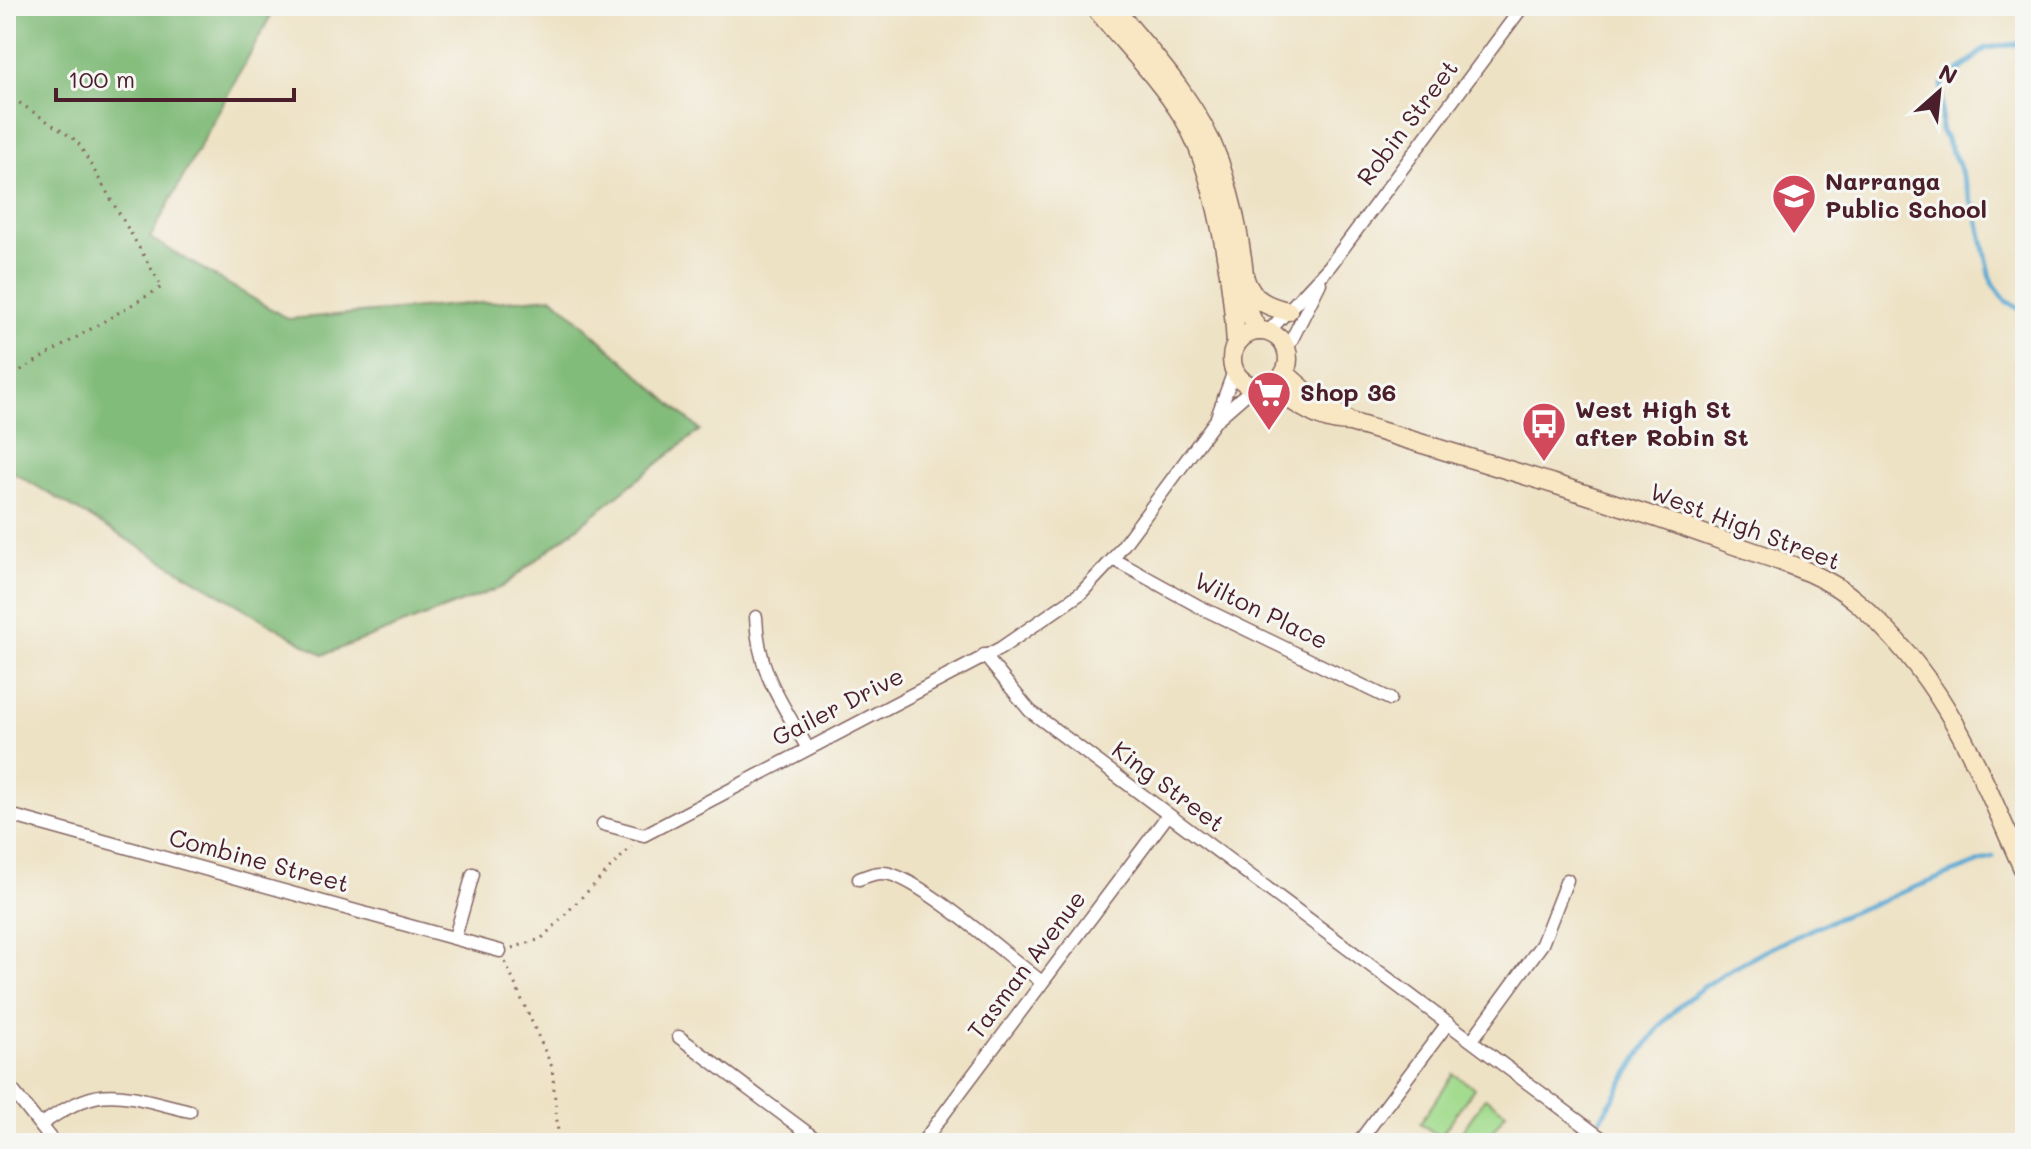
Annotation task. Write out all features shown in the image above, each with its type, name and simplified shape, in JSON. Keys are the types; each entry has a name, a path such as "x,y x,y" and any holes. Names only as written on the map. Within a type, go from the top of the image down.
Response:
{"main road":[{"path":"1094,6 1164,91 1193,136 1212,193 1236,345 1234,371 1257,387 1275,384 1285,373 1287,349 1263,331 1245,308 1244,276 1232,209 1210,138 1184,96 1112,6"},
{"path":"1244,276 1255,297 1273,308 1288,311"},
{"path":"1236,345 1242,337 1263,331"},
{"name":"West High Street","path":"1285,373 1311,396 1350,422"},
{"name":"West High Street","path":"1257,387 1271,389 1316,417 1350,422 1635,510 1788,565 1846,593 1888,633 1944,700 2025,873"}],"street":[{"name":"Robin Street","path":"1263,331 1288,311 1329,267 1523,6"},
{"name":"Robin Street","path":"1287,349 1329,267"},
{"path":"1216,420 1234,371"},
{"path":"984,655 1001,648 1081,593 1113,559 1216,420 1257,387"},
{"name":"Wilton Place","path":"1113,559 1200,607 1390,699"},
{"path":"756,617 757,653 772,687 807,747"},
{"name":"Gailer Drive","path":"644,835 984,655"},
{"name":"King Street","path":"984,655 1030,711 1608,1143"},
{"name":"Combine Street","path":"6,814 500,951"},
{"name":"Tasman Avenue","path":"922,1143 1168,815"},
{"path":"603,824 644,835"},
{"path":"859,879 875,873 890,874 922,890 1042,982"},
{"path":"455,937 473,874"},
{"path":"1472,1040 1542,944 1567,880"},
{"path":"1358,1143 1448,1023"},
{"path":"679,1037 821,1143"},
{"path":"6,1082 54,1143"},
{"path":"41,1125 71,1103 97,1094 124,1094 190,1111"}],"path":[{"path":"6,94 77,141 162,287 6,379"},
{"path":"559,1143 552,1067 500,951 541,939 644,835"}],"green space":[{"path":"6,6 276,6 150,238 288,319 553,297 700,430 502,587 323,655 6,468"},
{"path":"1454,1074 1474,1088 1440,1137 1420,1123"},
{"path":"1485,1098 1506,1112 1484,1143 1454,1143"}],"waterway":[{"path":"2025,43 1986,48 1942,85 1941,130 1958,163 1979,223 1992,283 2006,301 2025,312"},
{"path":"1601,1118 1661,1025 1688,999 1725,973 1815,928 1993,857"}],"place":[{"name":"Narranga Public School","path":"1794,235"},
{"name":"Shop 36","path":"1269,432"},
{"name":"West High St after Robin St","path":"1544,463"}]}
